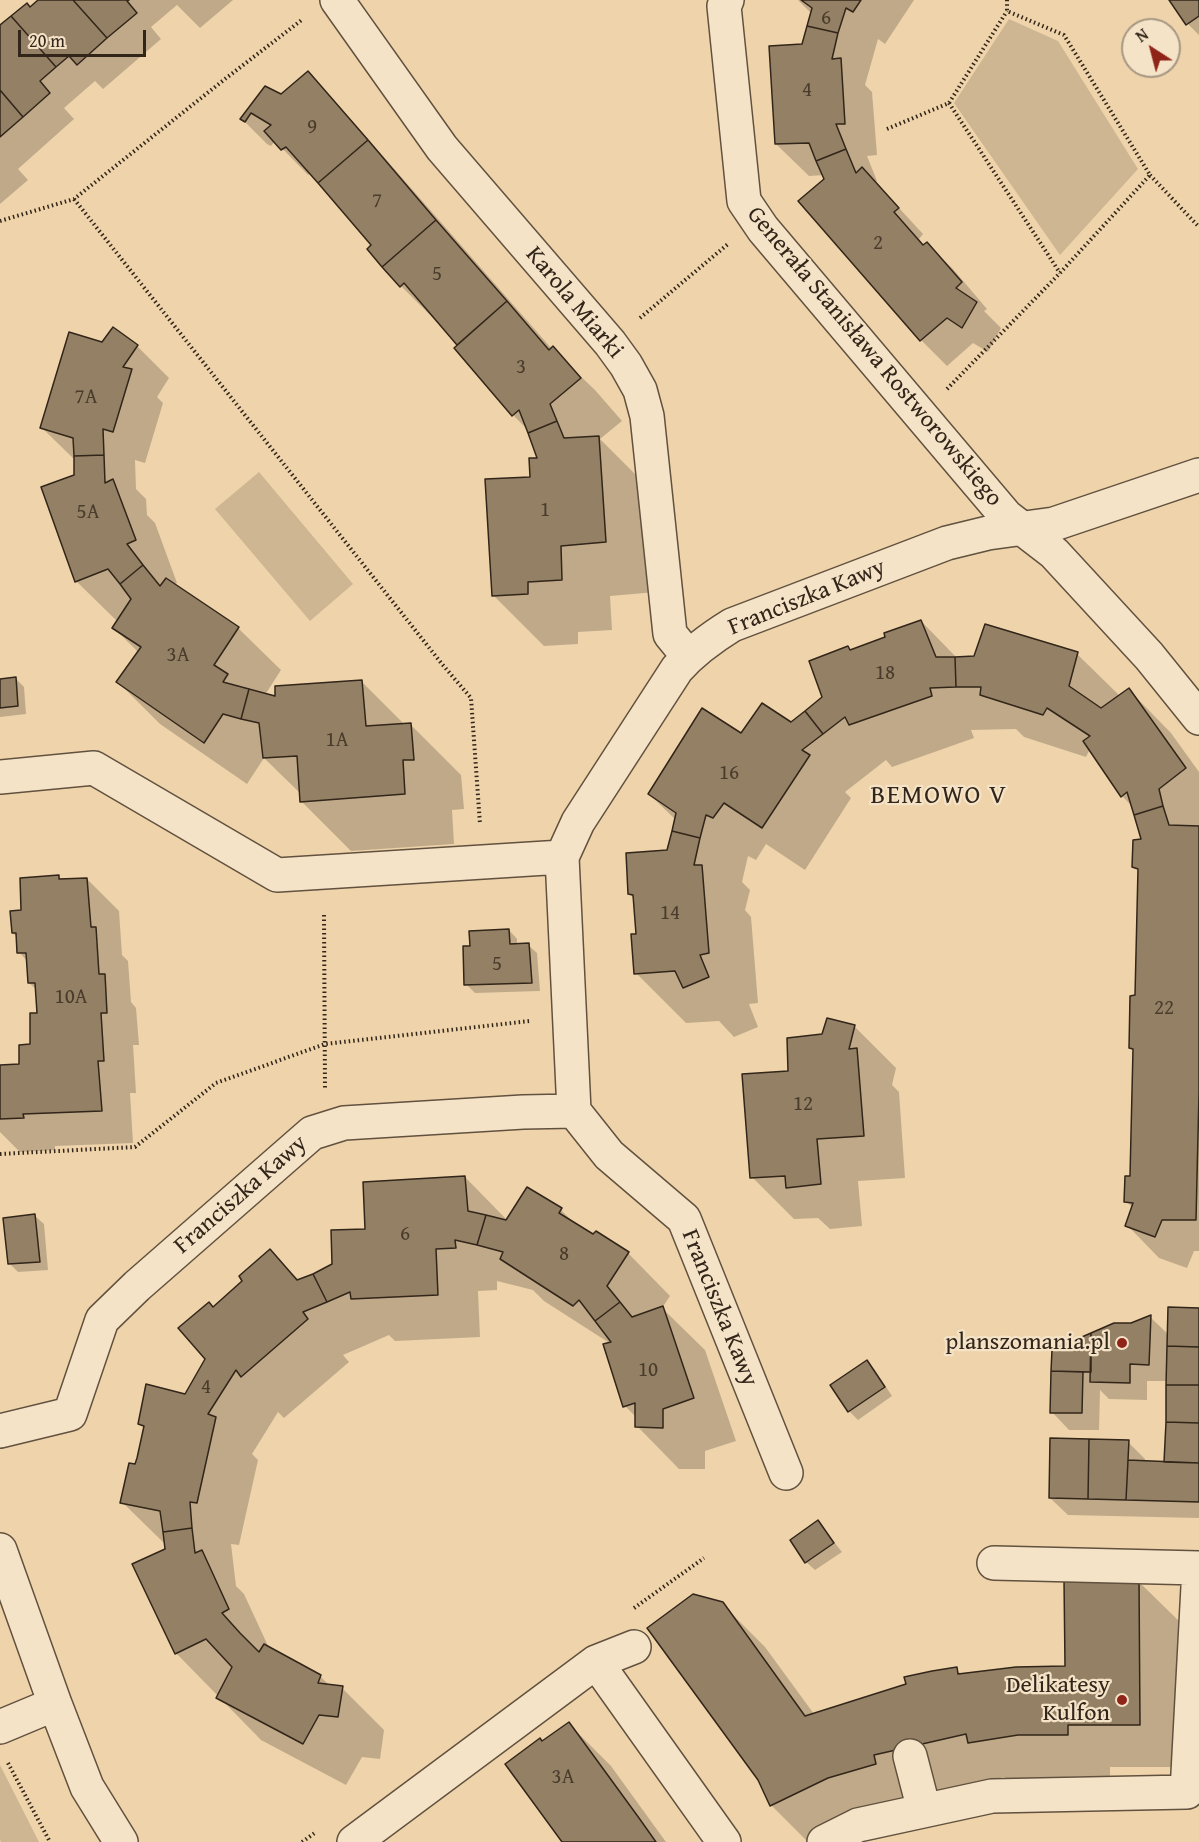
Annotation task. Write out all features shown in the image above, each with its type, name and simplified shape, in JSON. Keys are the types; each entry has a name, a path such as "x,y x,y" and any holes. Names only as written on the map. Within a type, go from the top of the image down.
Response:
{"street":[{"name":"Generała Stanisława Rostworowskiego","path":"727,0 723,6 744,201 757,221 1006,516 1022,528"},
{"name":"Karola Miarki","path":"323,7 626,364 640,390 647,416 670,634 688,656"},
{"name":"Franciszka Kawy","path":"786,1473 684,1219 609,1155 574,1112 562,857 578,822 677,669 701,645 732,625 947,543 988,533 1054,524 1199,475"},
{"path":"1022,528 1054,553 1149,656 1199,718"},
{"path":"0,777 94,768 277,874 562,857"},
{"name":"Franciszka Kawy","path":"0,1431 70,1414 102,1320 137,1286 312,1133 344,1123 523,1112 574,1112"},
{"path":"0,1550 87,1787 121,1842"},
{"path":"824,1842 858,1825 992,1796 1193,1794 1199,1568 994,1563"},
{"path":"354,1842 596,1662 634,1647"},
{"path":"596,1662 724,1842"},
{"path":"2,1742 55,1704"},
{"path":"910,1756 924,1810"}],"path":[{"path":"887,129 949,103 1007,11 1007,0"},
{"path":"0,220 74,199 225,79 323,7"},
{"path":"1007,11 1064,35 1150,175 1199,227"},
{"path":"949,103 1060,273"},
{"path":"921,415 1060,273 1150,175"},
{"path":"74,199 471,698 480,828"},
{"path":"610,343 757,221"},
{"path":"324,915 325,1129"},
{"path":"0,1154 135,1147 216,1083 325,1044 570,1017"},
{"path":"2,1742 50,1842"}],"shaded area":[{"path":"1009,19 1058,41 1138,169 1060,255 954,103"},
{"path":"259,472 353,584 310,621 215,509"},
{"path":"0,1765 39,1842 1,1842"}],"building":[{"path":"38,0 73,0 107,38 77,65 69,56 56,67 11,16 27,3 30,7"},
{"path":"73,0 129,0 127,1 137,13 107,38"},
{"path":"801,0 861,0 853,12 846,8 838,33 807,26 812,8"},
{"path":"1169,0 1199,0 1199,16 1186,25"},
{"path":"11,16 56,67 40,81 50,93 23,117 0,90 0,25"},
{"path":"807,26 838,33 832,59 841,58 845,124 836,124 846,149 816,161 809,143 775,144 769,46 802,44"},
{"path":"308,71 368,140 318,183 286,147 281,150 264,131 271,125 251,113 245,122 240,119 265,86 281,94"},
{"path":"0,90 23,117 0,137"},
{"path":"368,140 436,220 382,267 367,249 371,245 318,183"},
{"path":"846,149 856,173 862,167 899,208 894,212 923,245 927,242 962,282 956,288 977,302 962,328 947,318 920,341 798,201 824,179 816,161"},
{"path":"436,220 507,301 457,345 404,283 400,287 382,267"},
{"path":"507,301 549,350 553,346 581,378 550,404 557,421 528,433 519,410 512,416 454,348"},
{"path":"113,327 138,345 123,367 132,369 113,432 103,429 104,455 74,456 73,438 40,428 69,332 102,342"},
{"path":"557,421 564,438 599,436 606,542 561,546 562,580 528,582 528,594 492,596 485,479 530,477 529,458 537,458 528,433"},
{"path":"104,455 105,483 113,479 136,540 127,544 143,565 120,584 108,569 75,582 41,487 74,475 74,456"},
{"path":"143,565 160,586 166,578 239,627 214,665 228,674 223,682 249,689 241,719 223,714 204,743 116,682 141,647 112,628 131,599 120,584"},
{"path":"921,620 936,657 955,657 956,687 930,688 932,696 849,725 845,717 823,734 805,711 822,697 809,661 848,646 850,650 885,637 884,633"},
{"path":"985,624 1078,652 1069,686 1101,708 1129,688 1186,768 1159,789 1163,806 1134,815 1127,792 1121,797 1083,741 1090,736 1047,708 1043,715 980,695 981,687 956,687 955,657 974,656"},
{"path":"16,677 18,706 0,708 0,679"},
{"path":"362,680 366,726 411,723 414,760 403,760 405,794 300,802 297,756 263,758 259,723 241,719 249,689 275,696 275,686"},
{"path":"762,703 791,722 805,711 823,734 802,750 810,755 762,828 724,803 713,818 706,815 700,838 672,831 676,813 648,794 702,708 741,733"},
{"path":"1163,806 1169,825 1199,826 1199,1093 1196,1220 1162,1220 1155,1237 1125,1226 1133,1203 1124,1202 1125,1176 1130,1176 1133,1049 1129,1048 1130,996 1135,995 1138,869 1132,867 1133,840 1141,839 1134,815"},
{"path":"672,831 700,838 694,865 702,865 709,953 700,955 709,977 683,988 675,971 634,974 631,934 636,934 633,895 628,894 626,853 667,850"},
{"path":"59,875 59,879 87,878 91,927 96,927 99,974 105,974 107,1013 101,1013 104,1061 98,1061 102,1111 23,1114 24,1118 0,1119 0,1065 19,1064 19,1045 30,1044 30,1013 37,1013 35,983 28,983 26,953 17,953 16,933 12,933 10,911 21,910 20,878"},
{"path":"509,929 510,944 529,943 532,983 464,985 463,946 470,946 469,931"},
{"path":"827,1018 855,1025 849,1049 857,1048 864,1136 817,1139 821,1184 786,1188 785,1176 750,1178 742,1074 788,1071 787,1038 822,1034"},
{"path":"465,1176 468,1211 486,1215 477,1245 455,1240 456,1248 436,1249 438,1295 351,1299 350,1292 327,1302 313,1274 332,1264 331,1230 365,1229 363,1182"},
{"path":"527,1187 562,1208 559,1213 593,1234 596,1231 629,1252 607,1286 620,1302 595,1321 579,1300 573,1306 500,1259 503,1252 477,1245 486,1215 506,1220"},
{"path":"35,1214 40,1262 8,1264 3,1218"},
{"path":"270,1249 297,1280 313,1274 327,1302 303,1312 308,1319 241,1377 236,1370 208,1414 216,1417 197,1503 190,1502 192,1528 163,1532 160,1511 120,1503 129,1463 135,1464 144,1426 138,1424 146,1384 185,1394 205,1359 178,1328 209,1302 213,1307 242,1281 239,1276"},
{"path":"620,1302 632,1317 663,1306 694,1398 663,1409 663,1428 635,1427 635,1403 623,1407 603,1344 611,1342 595,1321"},
{"path":"1168,1307 1199,1308 1199,1347 1167,1346"},
{"path":"1151,1315 1149,1365 1130,1364 1130,1383 1090,1382 1091,1333 1114,1323 1131,1323"},
{"path":"1091,1333 1091,1372 1051,1371 1052,1350"},
{"path":"1167,1346 1199,1347 1199,1385 1166,1385"},
{"path":"867,1360 885,1387 848,1412 830,1385"},
{"path":"1051,1371 1083,1372 1082,1413 1050,1413"},
{"path":"1166,1385 1199,1385 1199,1423 1166,1422"},
{"path":"1166,1422 1199,1423 1199,1463 1164,1462"},
{"path":"1050,1438 1089,1439 1088,1499 1049,1498"},
{"path":"1089,1439 1129,1440 1126,1500 1088,1499"},
{"path":"1128,1460 1199,1463 1199,1502 1126,1500"},
{"path":"818,1520 834,1543 805,1563 790,1540"},
{"path":"192,1528 195,1553 202,1550 229,1609 222,1613 240,1633 259,1652 264,1644 321,1675 318,1683 343,1686 338,1717 319,1715 303,1744 216,1698 232,1667 206,1639 175,1654 132,1564 165,1549 163,1532"},
{"path":"1139,1579 1140,1725 1068,1725 1068,1735 1018,1735 968,1743 966,1734 874,1755 876,1764 828,1778 770,1806 758,1780 647,1628 693,1594 723,1602 805,1716 906,1684 904,1677 932,1671 957,1667 958,1674 1016,1667 1065,1666 1064,1580"},
{"path":"569,1722 656,1842 562,1842 505,1764 540,1738 542,1741"}],"place":[{"name":"planszomania.pl","path":"1122,1343"},
{"name":"Delikatesy Kulfon","path":"1122,1700"}],"district":[{"name":"BEMOWO V","path":"939,796"}]}
